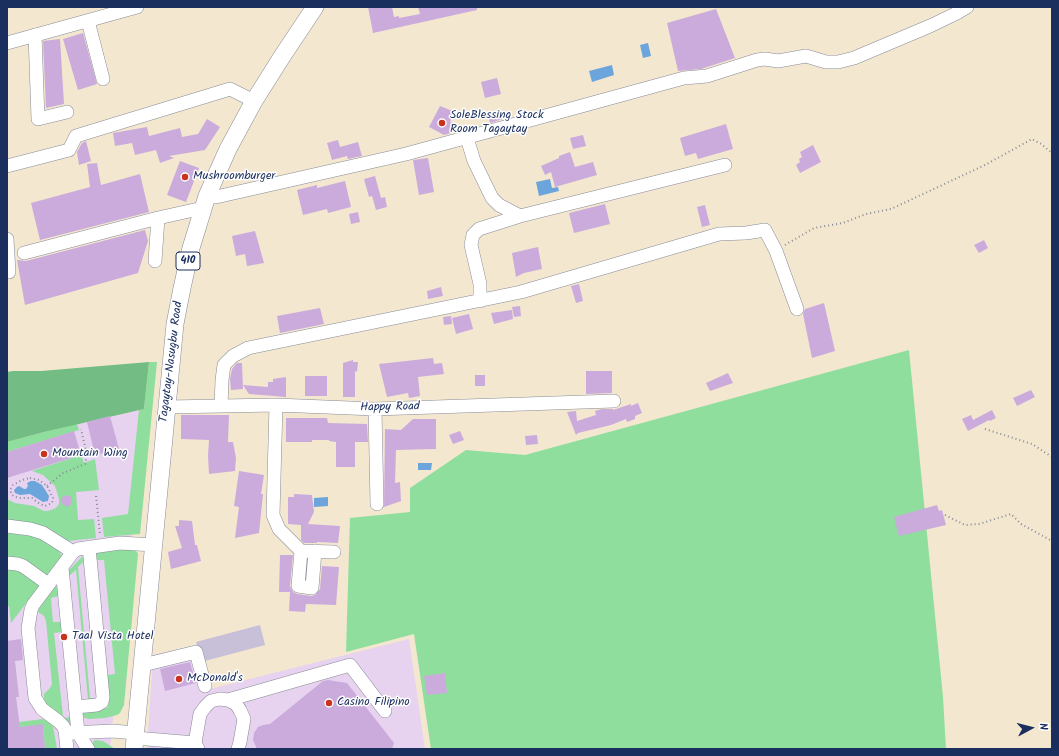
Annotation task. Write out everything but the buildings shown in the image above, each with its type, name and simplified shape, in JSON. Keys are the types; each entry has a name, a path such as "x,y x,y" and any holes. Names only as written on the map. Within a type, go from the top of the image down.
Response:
{"main road":[{"name":"Tagaytay-Nasugbu Road","path":"135,740 175,324 191,248 205,202 228,149 254,101 315,7"}],"street":[{"path":"10,40 35,35 137,7"},
{"path":"24,253 158,218 216,197 406,154 684,78 707,76 757,60 765,59 778,61 806,56 826,62 838,62 854,58 930,26 967,7"},
{"path":"88,21 103,79"},
{"path":"35,35 38,119 67,112"},
{"path":"7,166 69,150 76,136 230,90 254,101"},
{"path":"467,138 474,161 492,198 499,205 520,216"},
{"path":"480,301 480,284 471,245 473,235 479,230 520,216 725,165"},
{"path":"155,261 158,218"},
{"path":"221,406 224,365 233,356 248,348 521,292 719,234 746,233 765,230 776,251 797,309"},
{"path":"7,239 9,272"},
{"name":"Happy Road","path":"167,407 276,405 374,409 614,401"},
{"path":"276,405 273,515 279,529 300,551 334,552"},
{"path":"374,409 377,504"},
{"path":"7,526 30,529 43,533 73,552"},
{"path":"88,749 72,733 65,730 58,721 42,709 35,698 28,628 29,615 33,605 73,552 81,548 120,543 154,545"},
{"path":"75,707 97,705 102,702 104,697 95,546"},
{"path":"300,551 298,586 312,588 315,551"},
{"path":"7,563 23,566 48,584"},
{"path":"62,568 75,707 72,733 67,749"},
{"path":"143,665 196,652 205,686"},
{"path":"228,700 350,665 385,711"},
{"path":"72,733 117,731 135,740 196,746 200,714 212,701 220,699 228,700 236,704 244,719 238,749"}],"path":[{"path":"776,251 814,228 843,223 866,214 891,209 985,165 1032,139 1042,144 1052,153"},
{"path":"47,486 63,473 85,464 87,455 81,429"},
{"path":"985,429 1032,444 1052,457"},
{"path":"7,492 10,491 15,483 30,478 39,480 47,486 53,500 49,505 45,506 32,498 16,498 10,491"},
{"path":"95,546 96,496"},
{"path":"946,515 965,525 979,524 1011,514 1021,524 1052,541"}],"shaded area":[{"name":"Taal Vista Hotel","path":"144,409 110,749 7,749 7,442"},
{"path":"260,625 265,645 201,662 196,642"},
{"path":"409,639 425,749 147,749 153,655 197,645 210,689"}],"green space":[{"path":"909,350 943,697 946,749 431,749 414,634 346,652 350,518 410,512 410,488 466,450 525,455"},
{"path":"149,362 157,362 140,534 104,537 102,518 128,514 139,410 144,409"},
{"path":"149,362 144,409 7,442 7,372 41,371"},
{"path":"77,424 79,430 7,452 7,442"},
{"path":"81,455 84,463 95,459 99,490 76,492 78,520 94,519 96,538 68,541 43,526 7,520 7,499 15,503 34,506 44,511 56,508 59,504 59,499 55,486 43,475 32,471"},
{"path":"7,533 38,537 54,546 60,552 62,557 46,577 20,558 7,557"},
{"path":"117,549 135,550 138,554 124,705 120,713 117,715 105,718 89,719 83,716 83,713 90,710 104,709 108,707 106,676 115,674 104,560 96,560 96,552"},
{"path":"84,555 86,559 78,567 90,698 98,698 80,702 80,700 88,699 76,570 70,575 68,571"},
{"path":"13,569 20,571 40,585 11,623 9,606 7,606 7,571"},
{"path":"55,587 58,587 58,596 51,598 53,622 61,622 62,632 54,633 63,716 64,718 72,717 71,723 69,723 47,705 44,699 44,694 52,684 46,621 44,616 37,611"},
{"path":"43,719 53,726 57,749 45,749 43,725 20,727 19,722"},
{"path":"95,740 103,741 115,749 96,749 93,745"}],"water":[{"path":"648,43 651,56 643,58 640,45"},
{"path":"612,65 614,75 592,82 589,71"},
{"path":"550,179 552,188 558,187 559,191 539,196 536,182"},
{"path":"418,463 432,463 431,470 418,470"},
{"path":"35,481 42,485 49,496 48,501 43,502 30,494 20,495 15,493 14,490 17,487 19,486 26,489 28,486 27,483"},
{"path":"328,497 328,506 314,507 314,498"}],"place":[{"name":"SoleBlessing Stock Room Tagaytay","path":"442,123"},
{"name":"Mushroomburger","path":"185,177"},
{"name":"Mountain Wing","path":"44,454"},
{"name":"Taal Vista Hotel","path":"64,637"},
{"name":"McDonald's","path":"179,679"},
{"name":"Casino Filipino","path":"329,703"}]}
